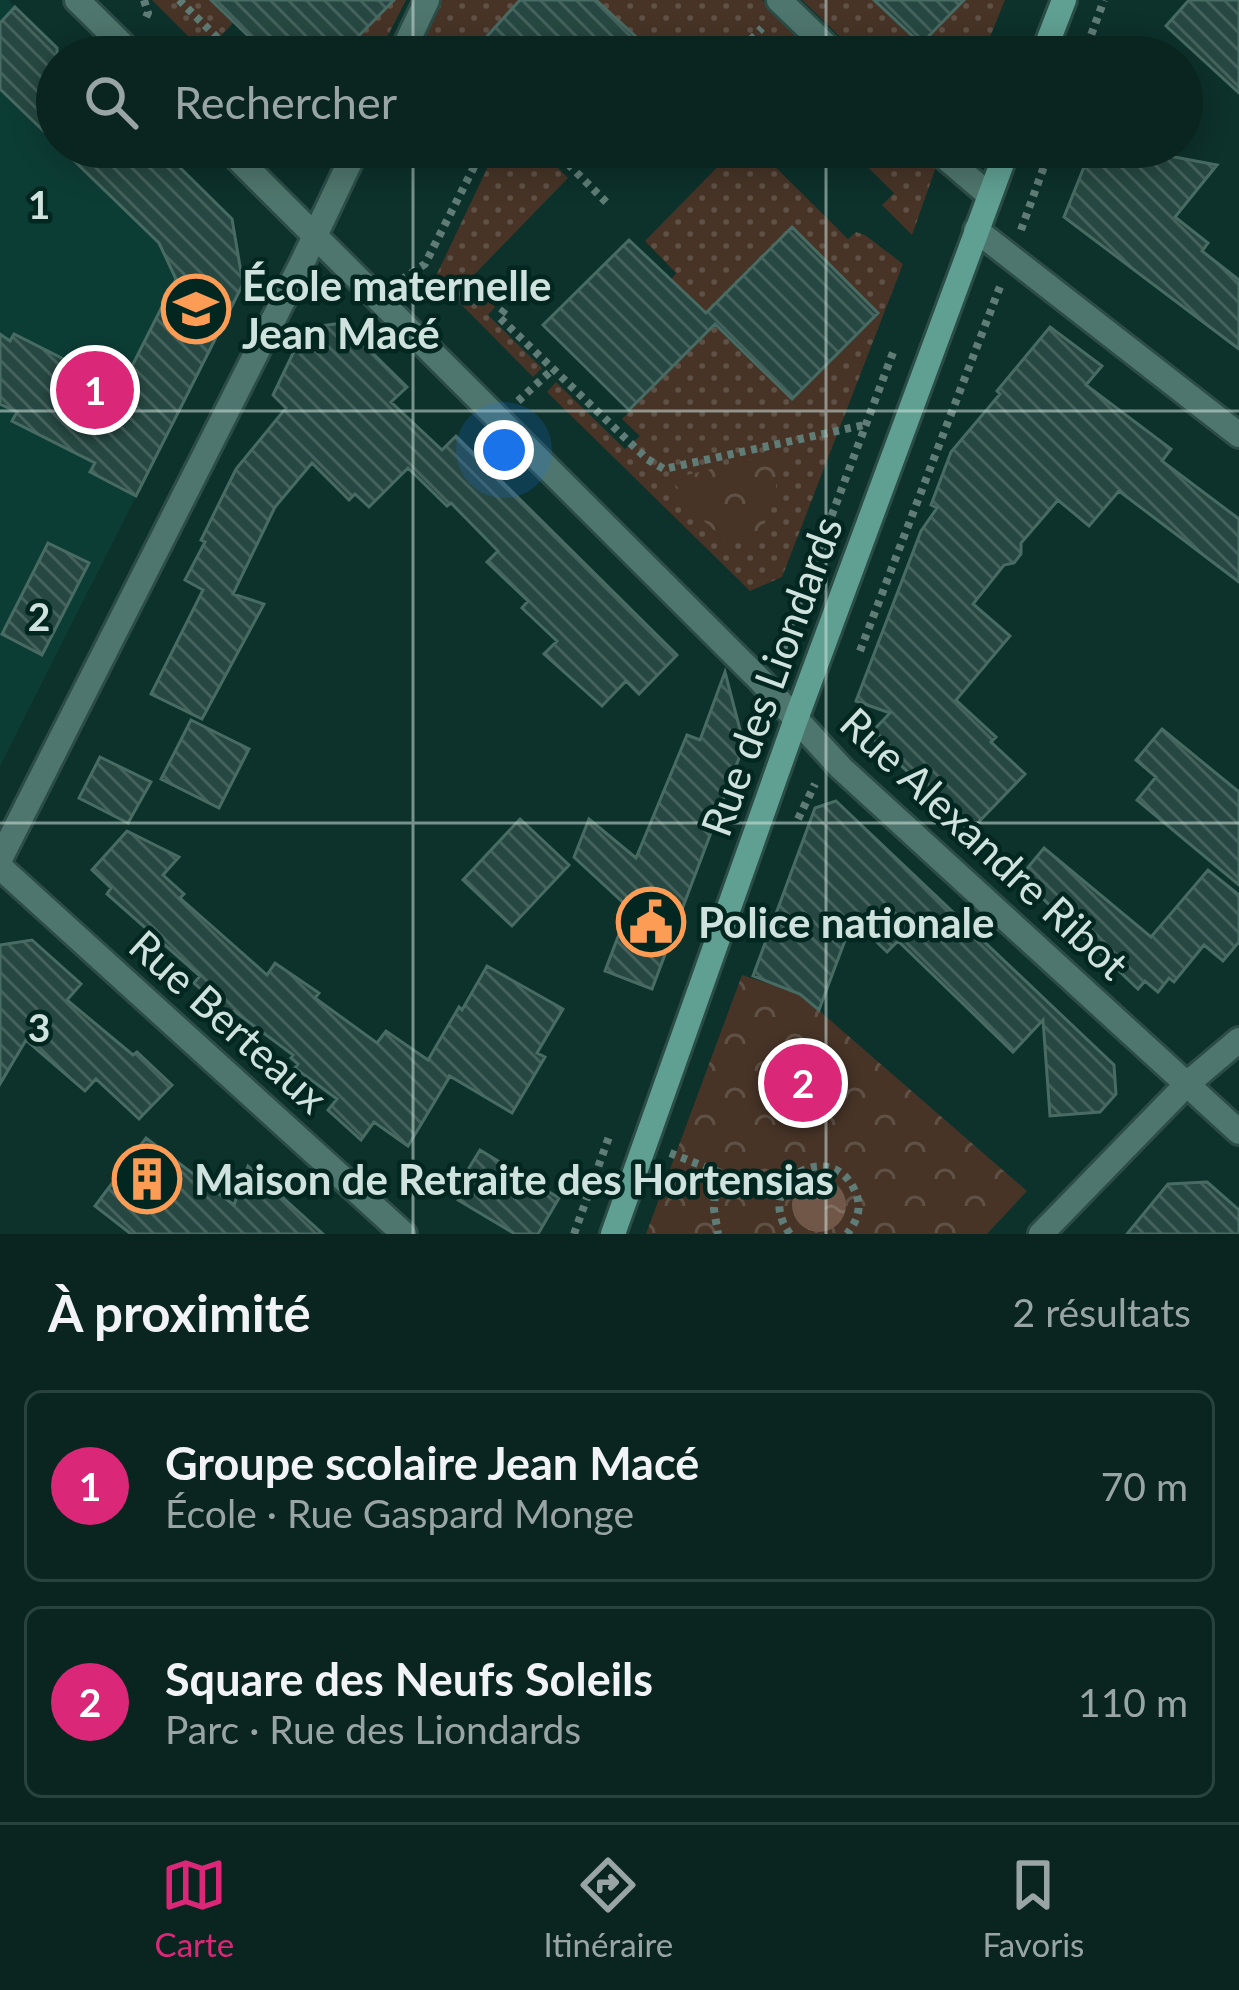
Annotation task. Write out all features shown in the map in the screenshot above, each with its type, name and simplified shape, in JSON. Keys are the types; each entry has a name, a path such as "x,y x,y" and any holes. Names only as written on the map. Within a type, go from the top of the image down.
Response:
{"street":[{"path":"77,0 114,36"},
{"path":"410,36 427,0"},
{"path":"779,0 816,36"},
{"path":"1050,36 1064,0"},
{"name":"Rue Alexandre Ribot","path":"247,168 841,768 1239,1132"},
{"path":"0,863 347,168"},
{"path":"958,168 989,195"},
{"name":"Rue des Liondards","path":"613,1234 1000,168"},
{"path":"976,230 1239,435"},
{"name":"Rue Berteaux","path":"0,863 404,1234"},
{"path":"1041,1234 1187,1084 1239,1040"}],"path":[{"path":"148,13 157,0"},
{"path":"179,0 212,36"},
{"path":"1090,36 1103,0"},
{"path":"376,296 425,264 473,168"},
{"path":"571,168 608,204"},
{"path":"854,666 1043,168"},
{"path":"505,309 499,317 647,459 664,469 865,425"},
{"path":"498,419 552,370"},
{"path":"645,1143 780,1196"},
{"path":"790,1234 781,1221 780,1196 794,1174 819,1166 831,1168 852,1183 859,1208 850,1233"},
{"path":"716,1171 718,1234"}],"shaded area":[{"path":"0,0 8,0 45,36 36,36 36,168 180,168 232,219 243,284 0,766"}],"green space":[{"path":"152,0 224,0 234,22 221,36 188,36"},
{"path":"385,0 406,0 388,36 355,36"},
{"path":"439,0 520,0 487,36 422,36"},
{"path":"590,0 762,0 799,36 635,36"},
{"path":"802,0 874,0 912,36 839,36"},
{"path":"964,0 1005,0 990,36 929,36"},
{"path":"487,168 558,168 568,178 469,280 495,307 488,315 542,368 533,377 435,278"},
{"path":"716,168 776,168 848,239 856,232 865,235 903,264 782,577 750,591 547,392 556,382 625,449 640,436 622,419 715,324 792,399 878,314 792,227 706,313 671,280 676,273 645,241"},
{"path":"868,168 936,168 912,235 882,205 894,193"},
{"path":"780,452 774,503 758,536 743,540 718,533 707,524 671,479"},
{"path":"742,975 800,994 1027,1191 987,1234 646,1234"}],"water":[{"path":"819,1178 838,1186 846,1205 838,1224 819,1232 800,1224 792,1205 800,1186"}],"building":[{"path":"211,0 394,0 359,36 248,36"},
{"path":"520,0 596,0 635,36 487,36"},
{"path":"874,0 964,0 929,36 912,36"},
{"path":"1189,0 1239,0 1239,93 1203,60 1203,36 1177,36 1166,26"},
{"path":"15,7 45,36 36,36 36,124 0,89 0,23"},
{"path":"1217,165 1175,217 1208,243 1202,251 1239,280 1239,349 1064,217 1084,168"},
{"name":"École maternelle Jean Macé","path":"82,168 180,168 232,219 243,284 136,496 90,472 95,463 12,421 17,412 0,404 0,334 10,341 14,334 121,388 176,279 159,243"},
{"path":"792,227 878,313 792,399 715,324 629,410 543,325 629,240 706,313"},
{"path":"342,323 407,387 391,402 442,450 456,436 677,655 639,694 626,681 602,706 544,654 557,641 522,608 528,601 487,562 498,551 408,468 369,507 355,494 349,500 312,463 275,507 233,594 264,604 202,719 151,694 203,590 185,580 205,542 201,540 236,469 286,408 273,395 296,347 306,328"},
{"path":"1050,327 1102,366 1086,385 1171,449 1162,461 1239,519 1239,582 1119,491 1089,526 1058,500 1021,543 1021,554 1014,563 1004,565 973,604 1010,636 956,700 996,737 991,742 1025,774 970,831 869,735 890,713 856,701 921,531 937,508 931,505 951,452"},
{"path":"48,543 89,563 42,655 2,634"},
{"path":"725,672 744,745 652,989 605,971 629,908 574,857 589,819 636,858 687,735 700,740"},
{"path":"191,720 249,749 219,808 161,779"},
{"path":"1162,729 1239,792 1239,885 1137,800 1156,777 1136,760"},
{"path":"100,757 151,782 128,823 79,798"},
{"path":"836,801 1114,1065 1116,1094 1100,1112 1050,1116 1043,1020 1013,1052 898,941 887,952 853,919 819,1010 800,994 753,976 815,808"},
{"path":"520,819 569,865 512,926 463,880"},
{"path":"127,831 179,857 163,875 184,894 180,898 267,975 275,963 377,1043 386,1031 428,1060 487,966 563,1009 537,1053 545,1057 512,1113 450,1076 408,1146 374,1122 361,1140 328,1110 337,1099 295,1068 293,1055 234,1011 228,1019 213,1008 194,983 200,976 107,894 111,888 92,870"},
{"path":"1044,848 1151,937 1208,870 1239,895 1239,942 1223,961 1204,945 1174,982 1169,978 1158,992 1145,981 1138,989 1020,877"},
{"path":"32,940 81,984 67,1000 133,1055 137,1052 172,1085 139,1119 96,1079 85,1091 26,1040 0,1084 0,945"},
{"path":"146,1138 234,1205 248,1166 323,1234 131,1234 95,1206"},
{"path":"480,1150 559,1198 538,1234 515,1234 458,1200 462,1193 456,1189"},
{"path":"1207,1182 1239,1210 1239,1234 1127,1234 1168,1184"}],"place":[{"name":"École maternelle Jean Macé","path":"196,309"},
{"name":"Groupe scolaire Jean Macé","path":"95,390"},
{"name":"Police nationale","path":"651,922"},
{"name":"Square des Neufs Soleils","path":"803,1083"},
{"name":"Maison de Retraite des Hortensias","path":"147,1179"}]}
